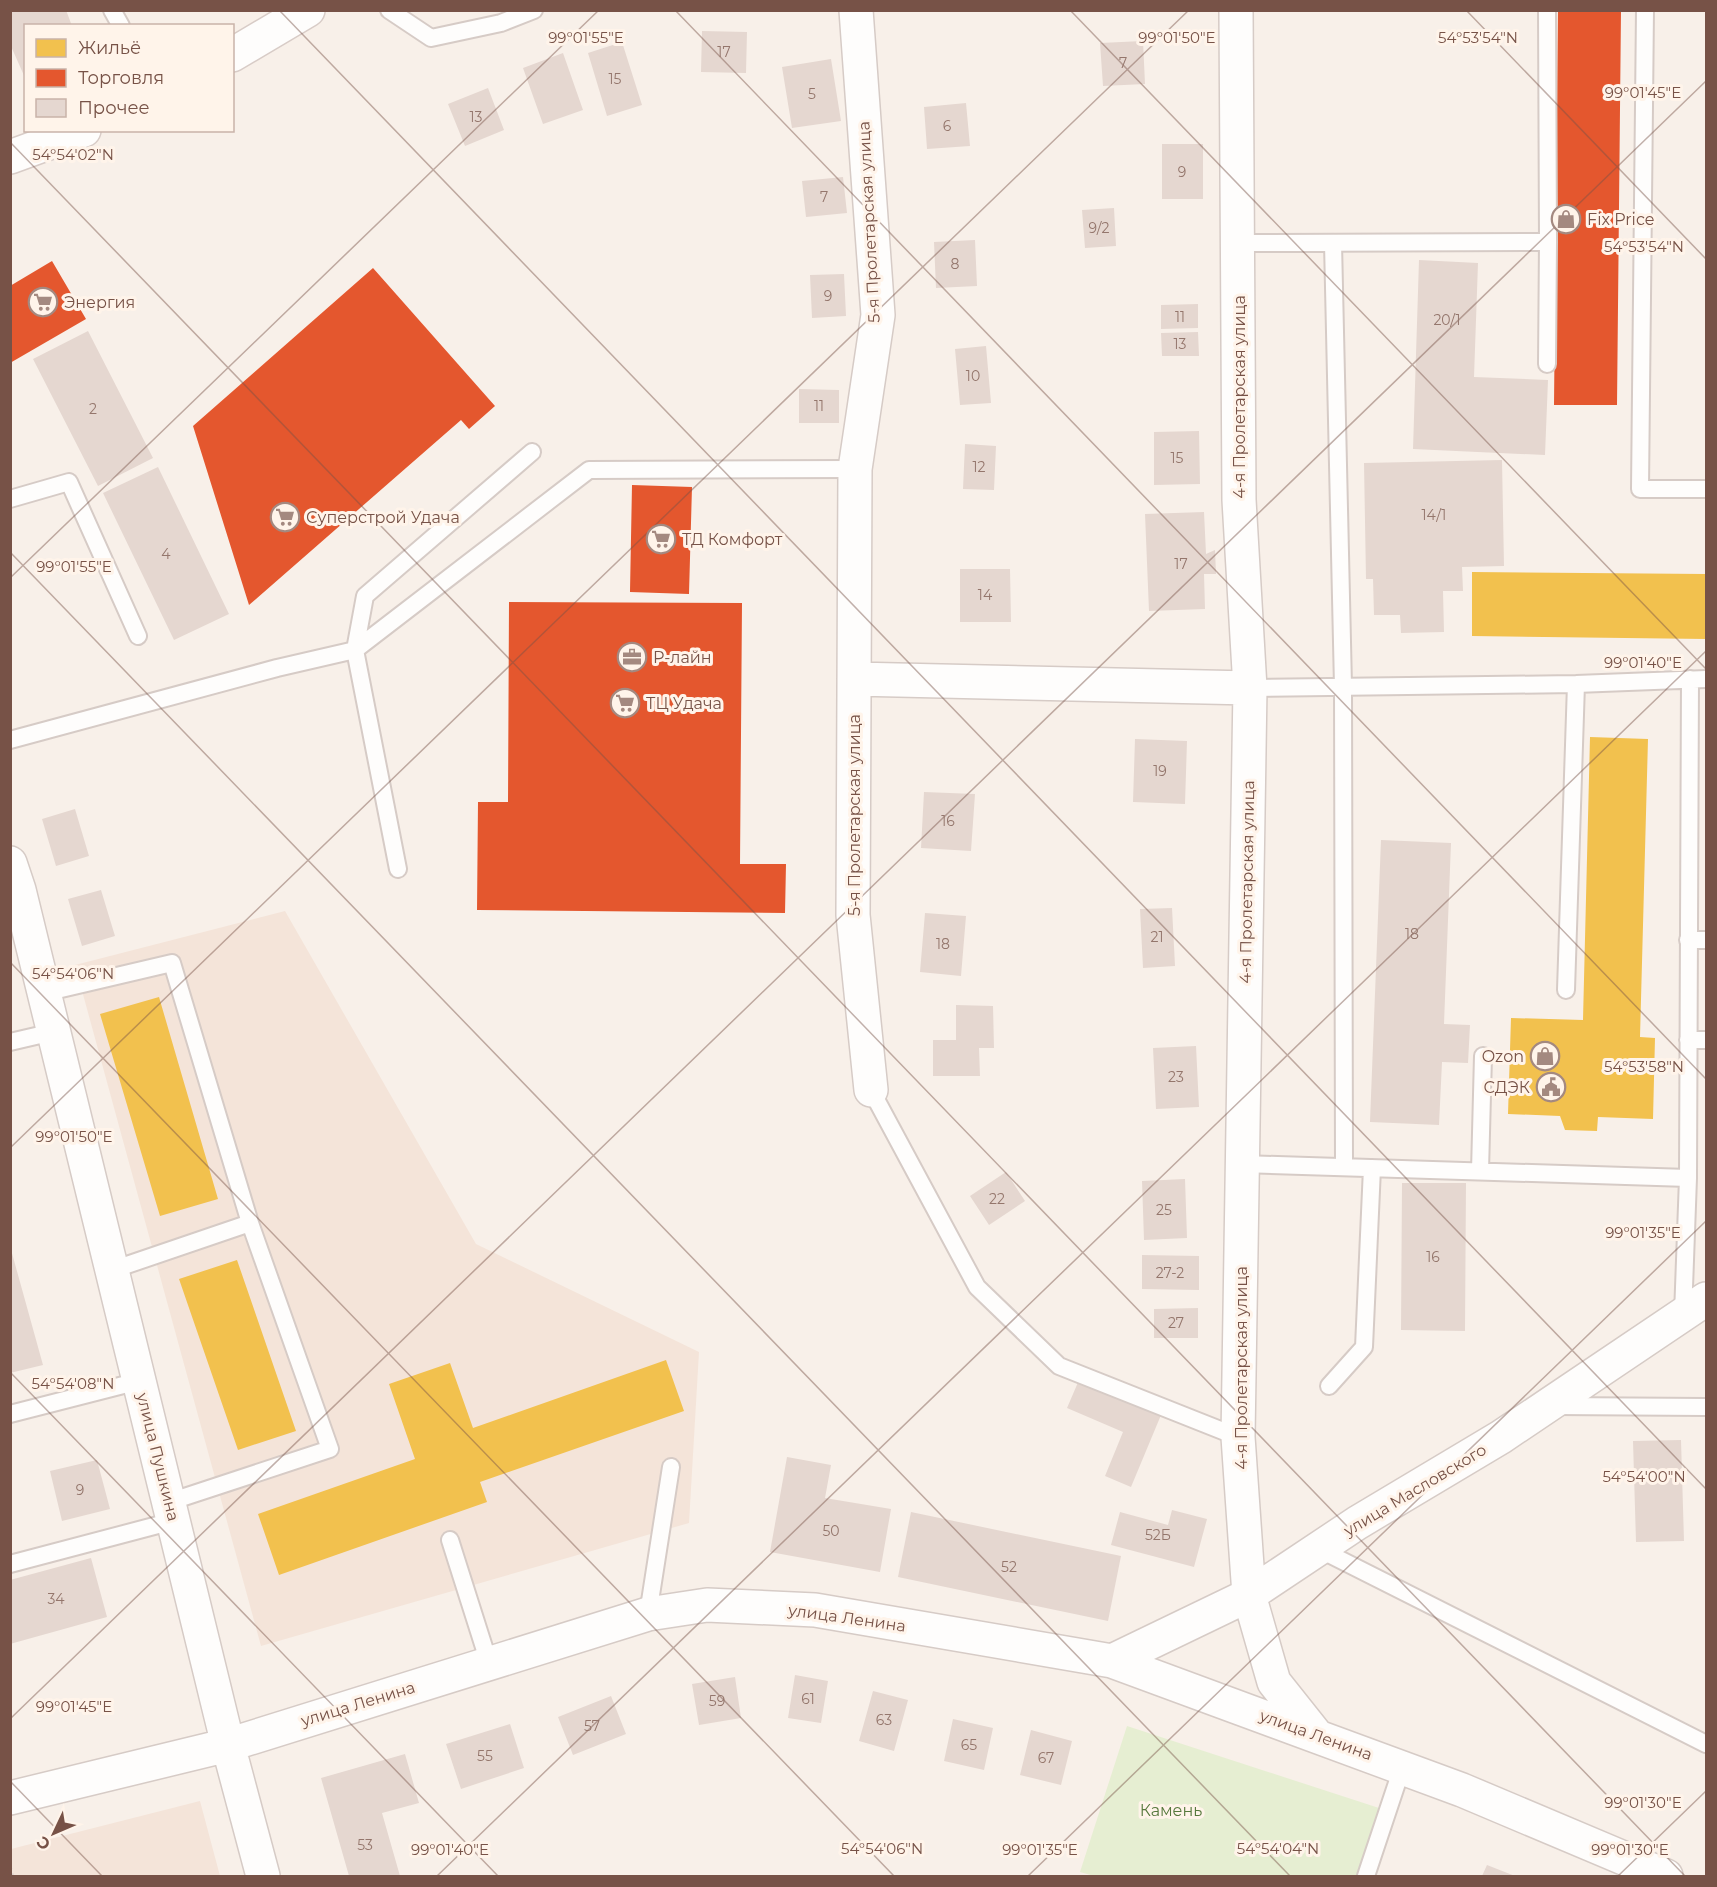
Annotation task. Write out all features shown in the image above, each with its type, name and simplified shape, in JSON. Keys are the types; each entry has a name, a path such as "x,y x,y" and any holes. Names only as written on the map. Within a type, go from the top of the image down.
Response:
{"street":[{"path":"234,54 308,10"},
{"name":"5-я Пролетарская улица","path":"856,10 878,315 855,469 853,915 871,1090"},
{"name":"4-я Пролетарская улица","path":"1236,10 1239,500 1250,688 1238,1437 1249,1595 1274,1682 1317,1736"},
{"path":"10,157 79,132"},
{"path":"854,679 1250,688"},
{"name":"улица Пушкина","path":"10,863 19,890 228,1745 263,1876"},
{"name":"улица Масловского","path":"1112,1661 1249,1595 1357,1523 1501,1437 1695,1308"},
{"name":"улица Ленина","path":"10,1798 228,1745 648,1614 707,1605 815,1610 1112,1661 1462,1790 1658,1875"}],"lane":[{"path":"112,10 120,24"},
{"path":"389,10 431,38 501,23 534,10"},
{"path":"1547,10 1547,364"},
{"path":"1646,10 1640,489 1707,489"},
{"path":"1238,243 1548,242"},
{"path":"1333,243 1343,686 1344,1167"},
{"path":"398,869 355,650 365,596 532,452"},
{"path":"10,740 277,668 355,650 589,470 855,469"},
{"path":"10,499 69,482 138,636"},
{"path":"1250,688 1576,684 1698,679 1688,940 1689,1178 1695,1308"},
{"path":"1566,990 1576,684"},
{"path":"1688,940 1707,940"},
{"path":"10,1564 171,1511 330,1449 250,1224 172,963 44,993"},
{"path":"10,1042 54,1032"},
{"path":"1689,1040 1707,1040"},
{"path":"1480,1171 1483,1056"},
{"name":"5-я Пролетарская улица","path":"871,1090 976,1287 1059,1366 1238,1437"},
{"path":"1242,1164 1689,1178"},
{"path":"1329,1386 1364,1347 1372,1168"},
{"path":"112,1270 250,1224"},
{"path":"10,1414 139,1381"},
{"path":"1548,1406 1707,1407"},
{"path":"648,1614 671,1467"},
{"path":"450,1540 489,1663"},
{"path":"1318,1549 1707,1744"},
{"path":"1366,1876 1402,1768"}],"path":[{"path":"10,1868 12,1876"}],"shaded area":[{"path":"285,911 476,1244 699,1352 689,1523 261,1646 75,965"},
{"path":"200,1801 220,1876 11,1876 11,1849"}],"green space":[{"name":"Камень","path":"1127,1726 1379,1808 1357,1876 1094,1876 1080,1872"}],"building: Жильё":[{"path":"1472,572 1706,574 1706,639 1472,636"},
{"path":"1590,737 1648,739 1640,1037 1655,1038 1653,1119 1598,1117 1597,1131 1565,1130 1560,1116 1508,1114 1511,1018 1583,1020"},
{"path":"159,997 218,1199 160,1216 100,1014"},
{"path":"237,1260 296,1431 238,1450 179,1279"},
{"path":"666,1360 684,1411 480,1482 487,1502 279,1575 258,1514 415,1459 389,1384 450,1363 473,1428"}],"building: Торговля":[{"path":"1558,10 1621,10 1617,405 1554,405"},
{"name":"Энергия","path":"52,261 86,319 10,363 10,286"},
{"name":"Суперстрой Удача","path":"373,268 495,406 469,429 461,420 249,605 193,426"},
{"name":"ТД Комфорт","path":"632,485 692,487 689,594 630,592"},
{"name":"ТЦ Удача","path":"509,602 742,603 740,864 786,864 785,913 477,910 478,802 508,802"}],"building: Прочее":[{"path":"10,10 66,10 71,24 24,24 24,76 10,44"},
{"path":"702,31 747,32 746,73 701,72"},
{"path":"1143,41 1145,84 1103,86 1100,43"},
{"path":"622,42 642,105 607,116 588,53"},
{"path":"563,53 583,110 543,124 523,68"},
{"path":"831,59 841,121 792,128 782,67"},
{"path":"488,88 504,130 465,146 448,104"},
{"path":"966,103 970,146 927,149 924,107"},
{"path":"1162,144 1203,144 1203,199 1162,199"},
{"path":"843,177 847,213 806,217 802,181"},
{"path":"1114,208 1116,246 1085,248 1082,210"},
{"path":"975,240 977,286 936,288 934,242"},
{"path":"1419,260 1478,263 1474,377 1548,380 1545,455 1413,449"},
{"path":"844,274 846,316 812,318 810,275"},
{"path":"1198,304 1198,328 1161,329 1161,305"},
{"path":"88,331 153,458 98,486 33,359"},
{"path":"1198,332 1199,356 1162,356 1161,333"},
{"path":"986,346 991,403 960,405 955,349"},
{"path":"799,389 839,390 839,423 799,423"},
{"path":"1199,431 1200,484 1154,485 1154,432"},
{"path":"965,444 996,446 994,490 963,489"},
{"path":"1502,460 1504,566 1462,567 1463,591 1443,591 1444,632 1401,633 1400,615 1374,615 1373,579 1366,579 1364,463"},
{"path":"158,467 229,614 174,640 103,493"},
{"path":"1204,512 1206,554 1215,550 1216,574 1204,574 1205,609 1149,611 1145,514"},
{"path":"960,569 1010,569 1011,622 960,622"},
{"path":"1135,739 1187,741 1185,804 1133,802"},
{"path":"924,792 975,794 971,851 921,848"},
{"path":"75,809 89,856 56,866 42,819"},
{"path":"1381,840 1451,843 1444,1024 1470,1025 1468,1063 1442,1062 1439,1125 1370,1122"},
{"path":"101,890 115,936 82,946 68,899"},
{"path":"1172,908 1175,966 1143,968 1140,909"},
{"path":"925,913 966,916 961,976 920,972"},
{"path":"956,1005 993,1006 994,1048 979,1048 980,1076 933,1076 933,1040 956,1040"},
{"path":"1196,1046 1199,1107 1156,1109 1153,1048"},
{"path":"1006,1172 1025,1201 989,1225 970,1196"},
{"path":"1185,1179 1187,1238 1144,1240 1142,1181"},
{"path":"1402,1183 1466,1183 1465,1331 1401,1330"},
{"path":"10,1246 43,1365 10,1373"},
{"path":"1142,1255 1199,1256 1199,1290 1142,1289"},
{"path":"1198,1308 1198,1338 1154,1338 1154,1309"},
{"path":"1079,1380 1161,1415 1131,1487 1105,1476 1123,1432 1067,1408"},
{"path":"1681,1440 1684,1541 1636,1542 1633,1441"},
{"path":"787,1457 831,1465 825,1498 891,1509 880,1572 770,1552"},
{"path":"97,1460 110,1509 62,1521 50,1471"},
{"path":"1172,1510 1207,1519 1194,1567 1111,1545 1120,1512 1168,1525"},
{"path":"911,1512 1121,1556 1108,1621 898,1577"},
{"path":"91,1558 107,1617 10,1644 10,1580"},
{"path":"795,1675 828,1681 821,1723 788,1718"},
{"path":"735,1677 741,1718 699,1725 692,1684"},
{"path":"873,1691 908,1700 894,1751 859,1741"},
{"path":"611,1696 626,1734 573,1755 558,1717"},
{"path":"953,1719 993,1728 984,1770 944,1761"},
{"path":"510,1724 524,1768 461,1789 446,1744"},
{"path":"1031,1730 1072,1741 1061,1785 1020,1775"},
{"path":"405,1754 419,1803 382,1813 400,1876 349,1876 321,1778"},
{"path":"1487,1865 1515,1876 1482,1876"}],"place":[{"name":"Fix Price","path":"1566,219"},
{"name":"Энергия","path":"43,302"},
{"name":"Суперстрой Удача","path":"285,517"},
{"name":"ТД Комфорт","path":"661,539"},
{"name":"Р-лайн","path":"632,657"},
{"name":"ТЦ Удача","path":"625,703"},
{"name":"Ozon","path":"1545,1056"},
{"name":"СДЭК","path":"1551,1087"}]}
